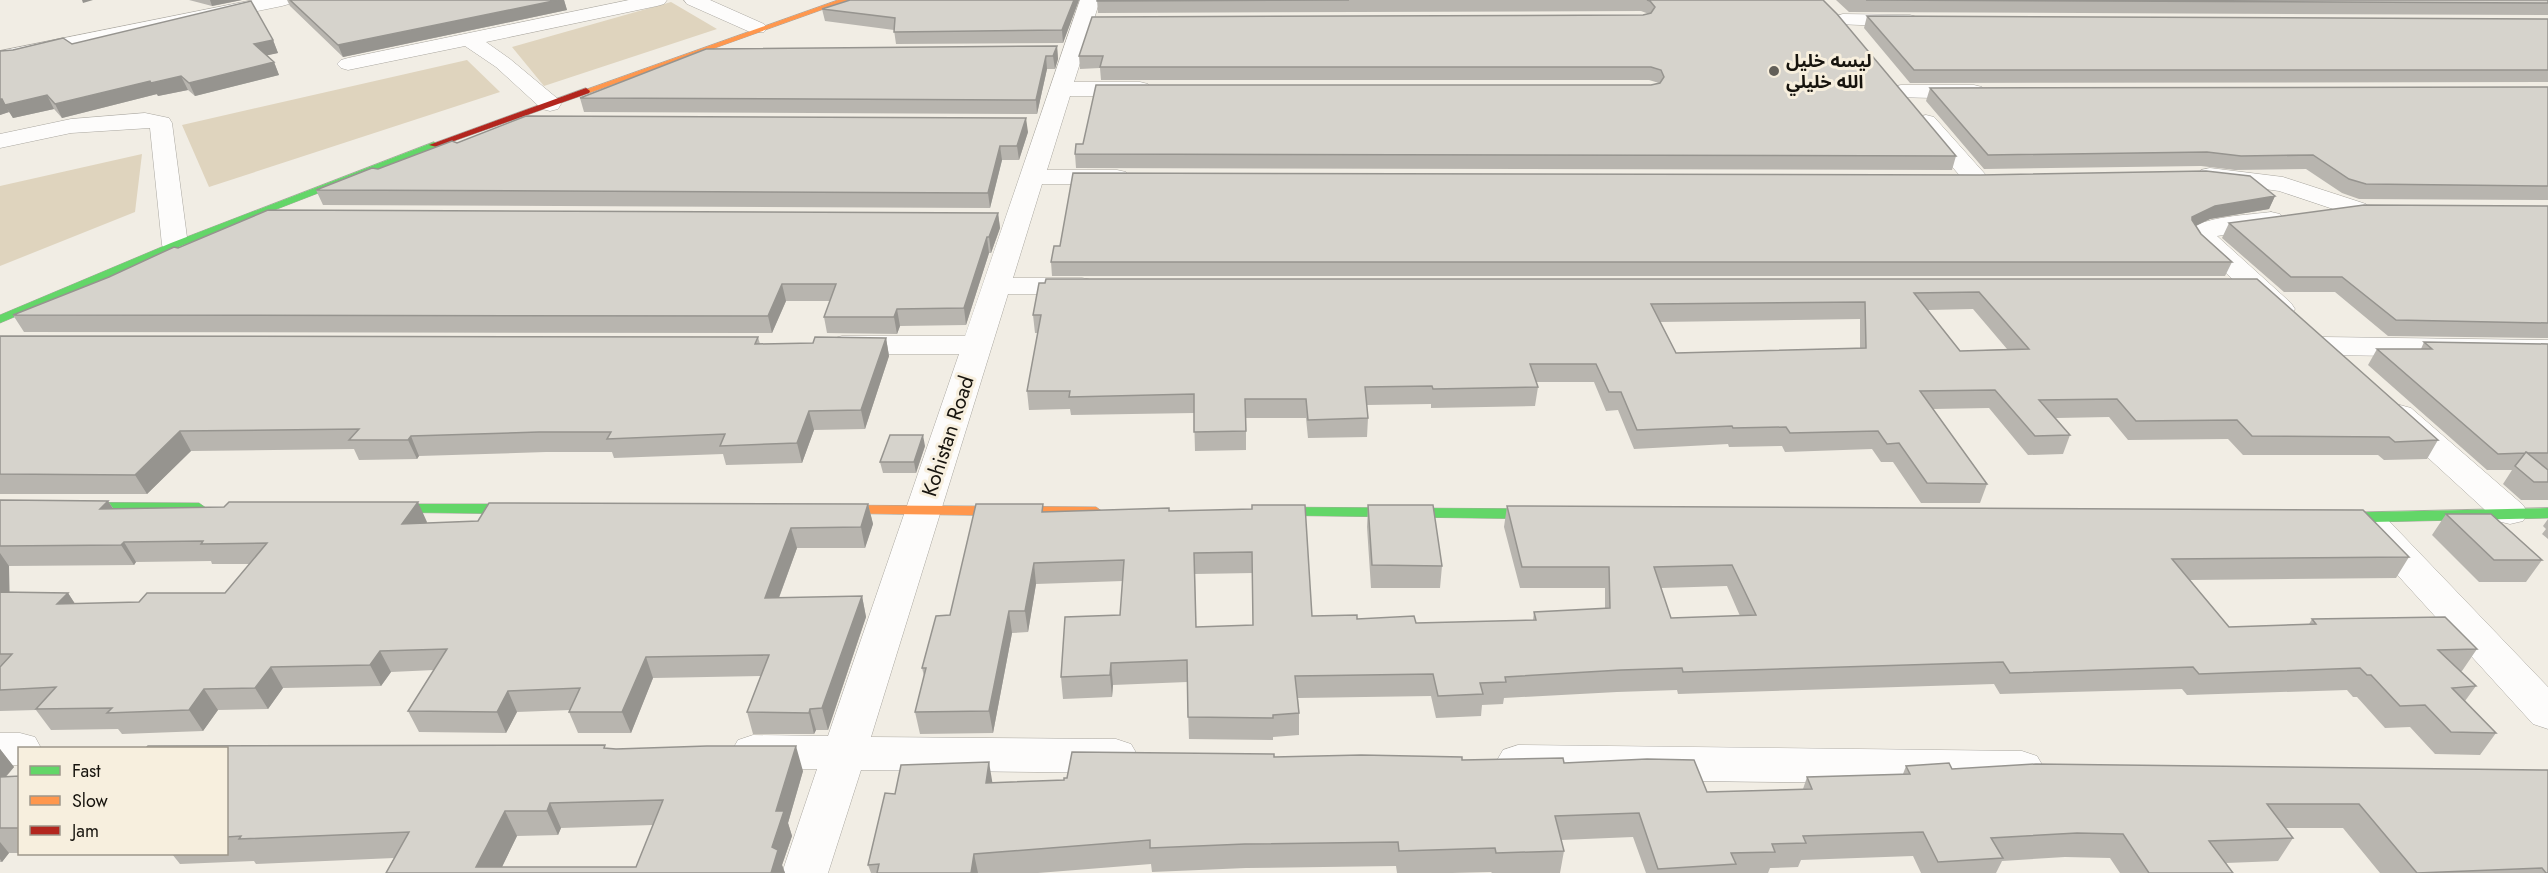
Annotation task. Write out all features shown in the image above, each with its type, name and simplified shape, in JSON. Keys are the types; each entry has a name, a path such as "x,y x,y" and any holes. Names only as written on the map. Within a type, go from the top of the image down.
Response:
{"main road":[{"path":"4,335 175,245 250,215 497,120 550,104 757,28 845,0"},
{"path":"0,507 216,508"},
{"path":"360,509 540,509"},
{"path":"816,510 1114,512"},
{"path":"1245,512 1567,514"},
{"path":"2318,518 2548,513"}],"street":[{"path":"0,57 282,0"},
{"path":"348,64 657,0"},
{"path":"694,0 757,28"},
{"path":"174,3 216,12"},
{"path":"1857,38 1835,14 1926,21"},
{"name":"Kohistan Road","path":"805,873 997,286 1007,218 1032,177 1036,123 1060,90 1081,29"},
{"path":"470,40 503,63 550,104"},
{"path":"687,54 757,53"},
{"path":"1886,74 1988,179 1940,179"},
{"path":"1060,90 1166,90"},
{"path":"1901,92 1996,92"},
{"path":"0,141 71,126 145,120 161,123 175,245"},
{"path":"497,120 569,121"},
{"path":"2189,175 2240,177 2283,183 2369,209 2217,227 2201,232 2206,240 2256,286 2510,513"},
{"path":"1032,177 1140,177"},
{"path":"250,215 321,216"},
{"path":"997,286 1105,286"},
{"path":"2220,286 2256,286"},
{"path":"810,345 977,345"},
{"path":"2323,346 2548,349"},
{"path":"2366,518 2548,713"},
{"path":"0,749 18,750"},
{"path":"714,752 1156,757"},
{"path":"1480,761 2056,768"}],"shaded area":[{"path":"671,2 717,29 544,86 512,47"},
{"path":"467,60 500,92 209,187 182,125"},
{"path":"142,154 135,212 0,266 0,186"}],"building":[{"path":"290,0 558,0 338,45"},
{"path":"850,0 1074,0 1062,30 894,32 895,18 822,9"},
{"path":"1097,0 1349,0 1097,1"},
{"path":"1647,0 1823,0 1956,156 1075,154 1076,144 1083,144 1096,85 1651,85 1660,83 1664,77 1661,70 1651,67 1100,67 1103,56 1079,56 1092,17 1643,15 1651,13 1655,7"},
{"path":"1866,0 2548,0 2548,3"},
{"path":"251,1 273,40 254,44 274,62 189,83 181,76 151,83 150,81 55,104 47,95 5,105 0,99 0,51 63,38 72,44"},
{"path":"1867,16 2548,19 2548,70 1914,70"},
{"path":"1057,46 1053,56 1046,56 1036,100 580,98 706,49"},
{"path":"2548,87 2548,186 2366,184 2349,179 2313,155 2241,156 2207,152 1988,155 1930,88"},
{"path":"526,116 1026,118 1017,146 1000,146 988,193 316,190 452,141 457,143"},
{"path":"2206,171 2250,176 2275,196 2215,206 2192,217 2201,234 2232,262 1051,262 1054,246 1060,246 1073,173 1980,175"},
{"path":"2364,205 2548,206 2548,323 2396,320 2342,277 2291,277 2229,223"},
{"path":"268,210 998,213 989,237 987,237 964,308 897,309 894,317 824,317 836,284 782,284 768,316 13,315"},
{"path":"1046,279 2257,279 2438,440 2395,442 2389,437 2252,436 2237,420 2136,421 2117,399 2039,400 2070,435 2035,436 1995,390 1920,391 1987,484 1927,483 1899,443 1887,444 1878,431 1790,433 1786,427 1733,428 1732,426 1637,430 1621,392 1609,392 1596,364 1530,364 1538,387 1433,389 1432,386 1365,387 1368,418 1308,420 1306,399 1245,399 1246,431 1194,432 1194,394 1069,397 1070,391 1027,391 1041,315 1033,315 1039,283 1045,283","holes":["1979,292 2029,349 1960,351 1914,293","1865,302 1866,348 1676,353 1651,304"]},
{"path":"0,336 758,337 755,344 813,343 815,337 886,338 861,410 809,411 797,443 720,446 725,434 607,439 611,432 539,432 411,436 408,440 349,440 359,429 180,431 135,475 0,474"},
{"path":"2424,342 2548,344 2548,453 2498,454 2377,349 2432,349"},
{"path":"890,435 923,435 914,462 880,462"},
{"path":"2526,452 2548,470 2548,482 2534,482 2515,466"},
{"path":"0,500 108,501 100,509 224,507 229,502 418,502 402,524 478,521 489,503 868,504 861,527 791,528 765,598 862,596 822,708 810,709 809,713 747,712 769,655 646,657 622,712 569,712 580,688 508,691 497,712 408,711 447,649 380,651 370,665 271,667 255,688 204,689 189,710 107,713 112,708 36,709 56,687 0,690 0,667 12,654 0,654 0,592 68,593 57,604 139,602 147,593 225,593 267,543 201,544 203,541 124,542 121,545 0,546"},
{"path":"976,504 1043,504 1042,512 1169,508 1169,511 1252,509 1252,505 1305,505 1312,616 1357,615 1357,619 1414,616 1416,623 1536,620 1534,612 1610,608 1609,567 1522,567 1507,506 2363,510 2409,557 2172,559 2229,627 2316,624 2312,619 2445,617 2477,649 2438,650 2476,686 2452,688 2496,733 2451,732 2425,705 2400,706 2371,675 2367,675 2360,668 2199,674 2193,667 2010,673 2003,662 1683,672 1682,668 1621,670 1505,677 1506,682 1480,683 1483,694 1438,696 1433,674 1295,676 1299,713 1273,715 1273,718 1188,717 1187,660 1111,663 1110,675 1061,677 1065,617 1120,615 1124,560 1034,563 1025,611 1009,611 989,711 915,712 926,668 922,668 936,616 950,615","holes":["1252,552 1253,625 1196,627 1194,553","1732,565 1756,615 1671,618 1654,567"]},
{"path":"1368,505 1433,505 1442,566 1372,565"},
{"path":"2446,514 2491,514 2542,560 2494,560"},
{"path":"605,745 604,748 616,749 796,746 776,811 784,811 772,847 778,850 771,873 386,873 409,832 239,839 241,836 228,837 228,747 147,747","holes":["663,800 636,867 476,867 505,811 547,811 550,803"]},
{"path":"1072,752 1274,754 1274,757 1361,755 1462,757 1462,760 1563,758 1564,763 1647,759 1694,760 1707,792 1812,789 1807,777 1910,774 1906,766 1949,763 1952,769 2036,764 2548,770 2548,873 2542,868 2417,873 2359,804 2267,804 2293,838 2209,841 2233,873 2149,873 2123,834 2077,833 1991,838 2003,858 1938,862 1923,832 1803,836 1806,843 1772,844 1775,852 1731,853 1736,864 1658,869 1639,813 1555,816 1564,851 1496,853 1495,848 1399,851 1398,842 1150,848 1150,840 974,854 971,873 877,873 879,864 868,865 885,793 895,794 901,765 989,762 986,783 1064,780 1067,778"},
{"path":"18,776 18,828 0,828 0,777"}],"traffic: fast":[{"path":"0,319 175,245 434,145"},
{"path":"0,507 199,508"},
{"path":"377,509 529,509"},
{"path":"1262,512 1549,514"},
{"path":"2327,518 2548,513"}],"traffic: slow":[{"path":"586,91 845,0"},
{"path":"824,510 1096,512"}],"traffic: jam":[{"path":"434,145 586,91"}],"place":[{"name":"ليسه خليل الله خليلي","path":"1774,71"}]}
